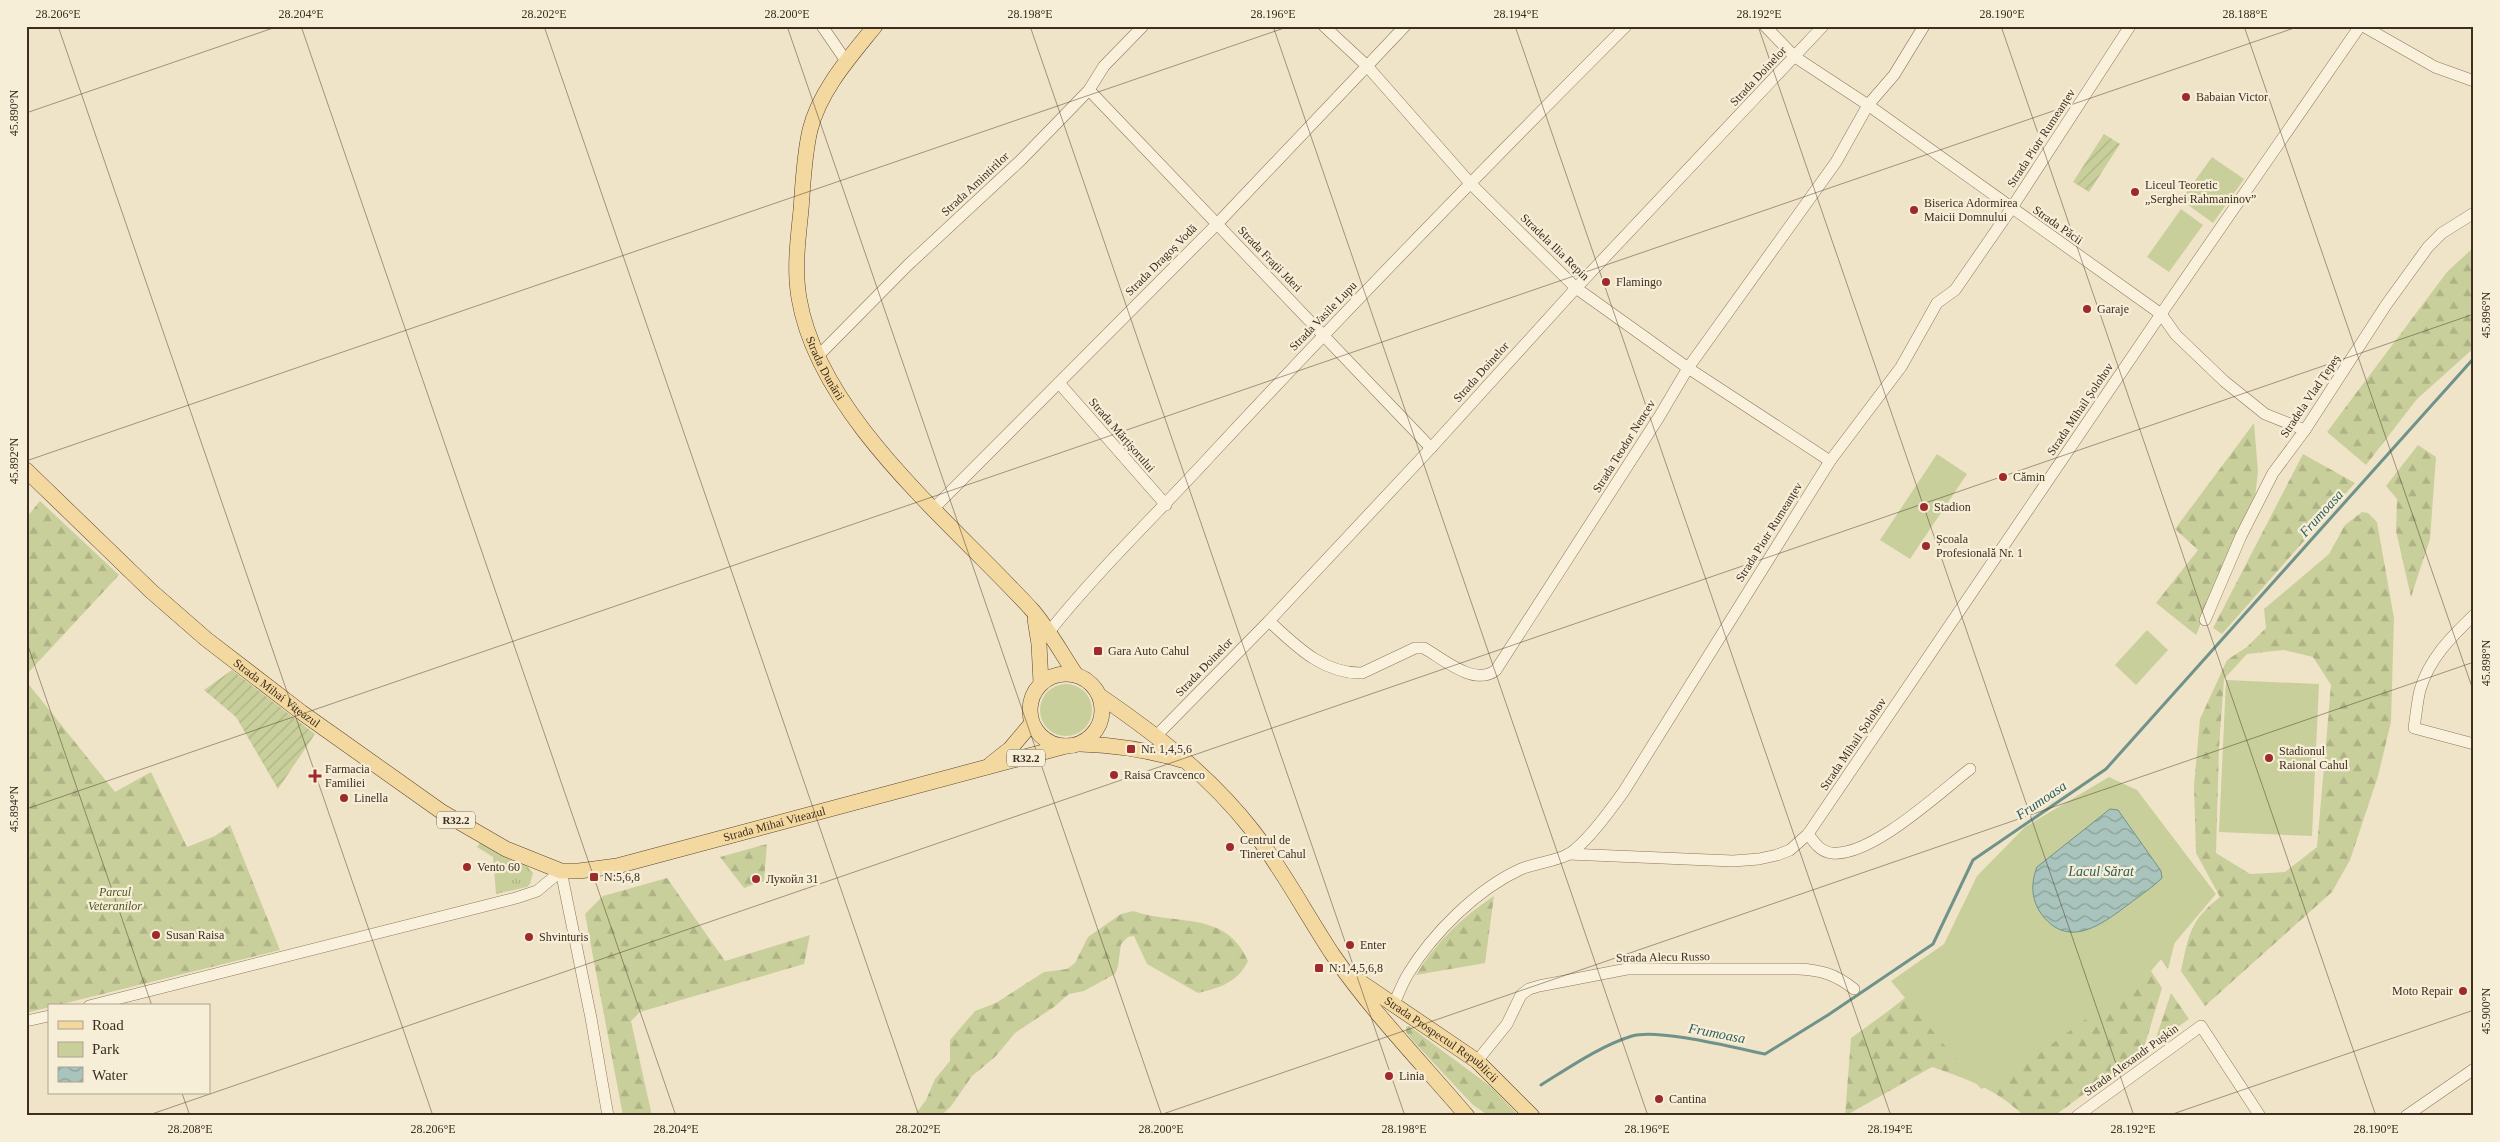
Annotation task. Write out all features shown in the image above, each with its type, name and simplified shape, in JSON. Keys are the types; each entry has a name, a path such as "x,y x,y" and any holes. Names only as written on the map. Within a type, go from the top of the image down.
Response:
{"main road":[{"name":"Strada Dunării","path":"875,26 846,61 828,87 810,128 804,165 796,271 799,299 818,356 853,417 933,509 1034,613 1076,675"},
{"name":"Strada Mihai Viteazul","path":"26,470 151,591 238,665 442,812 506,849 561,871 580,871 617,866 718,837 1073,745"},
{"path":"1034,613 1040,644 1041,683 1031,702 1032,723 1043,738 1054,744 1073,745 1094,734 1100,724 1103,707 1100,696 1091,682 1076,675 1055,675 1041,683"},
{"name":"Strada Prospectul Republicii","path":"1100,696 1157,735 1214,786 1252,830 1345,971 1397,1036 1467,1116"},
{"name":"Strada Mihai Viteazul","path":"986,768 1010,749 1032,723"},
{"name":"Strada Prospectul Republicii","path":"1073,745 1113,745 1153,752 1188,762"},
{"name":"Strada Prospectul Republicii","path":"1345,971 1393,1006 1477,1061 1532,1116"},
{"path":"1397,1036 1398,1024 1407,1019 1416,1020"}],"street":[{"path":"822,26 846,61"},
{"name":"Strada Amintirilor","path":"818,356 933,241 1021,160 1089,90 1104,66 1143,26"},
{"name":"Stradela Ilia Repin","path":"1324,26 1367,66 1470,183 1576,288 1688,368 1830,461"},
{"name":"Strada Dragoș Vodă","path":"933,509 1218,224 1405,26"},
{"name":"Strada Vasile Lupu","path":"1048,633 1090,583 1166,505 1324,335 1470,183 1626,26"},
{"name":"Strada Păcii","path":"1766,26 1795,57 1868,105 2011,209 2161,314 2182,341 2224,381 2265,414 2305,430"},
{"name":"Strada Doinelor","path":"1157,735 1269,621 1431,448 1576,288 1823,26"},
{"name":"Strada Teodor Nencev","path":"1269,621 1311,659 1354,674 1368,671 1415,648 1424,648 1475,676 1491,674 1560,574 1688,368 1836,162 1868,105 1894,75 1924,26"},
{"name":"Strada Piotr Rumeanțev","path":"1393,1006 1407,975 1426,949 1470,904 1501,880 1522,868 1568,854 1598,823 1624,791 1830,461 1900,367 1937,303 1955,290 2011,209 2130,26"},
{"path":"2361,26 2435,67 2474,81"},
{"name":"Strada Mihail Șolohov","path":"1568,854 1733,861 1759,859 1790,850 1808,834 2161,314 2361,26"},
{"name":"Strada Frații Jderi","path":"1089,90 1431,448"},
{"name":"Stradela Vlad Țepeş","path":"2205,620 2257,500 2273,473 2305,430 2386,305 2428,247 2442,233 2474,212"},
{"name":"Strada Mărțișorului","path":"1059,383 1166,505"},
{"path":"2474,615 2447,641 2433,662 2420,690 2414,728 2474,744"},
{"path":"1808,834 1819,847 1831,853 1858,848 1894,828 1970,769"},
{"path":"97,1004 516,898 537,891 561,871 591,1018 608,1116"},
{"name":"Strada Alecu Russo","path":"1477,1061 1507,1024 1522,995 1530,989 1577,977 1627,969 1822,970 1834,974 1854,989"},
{"path":"26,1022 48,1016"},
{"name":"Strada Alexandr Pușkin","path":"2078,1116 2201,1026 2260,1116"},
{"path":"2406,1116 2474,1069"}],"green space":[{"path":"2104,134 2120,144 2089,192 2073,182"},
{"path":"2212,157 2244,179 2213,223 2181,200"},
{"path":"2181,209 2203,225 2169,272 2147,257"},
{"path":"2474,247 2474,348 2417,399 2366,465 2327,432 2447,272"},
{"path":"2254,423 2258,472 2255,497 2196,635 2156,603 2198,550 2175,529"},
{"path":"2418,445 2436,457 2430,539 2411,597 2396,531 2397,499 2386,486"},
{"name":"Stadion","path":"1937,454 1967,474 1910,559 1880,540"},
{"path":"2303,454 2355,483 2222,634 2213,628"},
{"path":"40,501 119,575 26,675 26,518"},
{"path":"2362,512 2368,513 2377,522 2394,618 2391,722 2378,776 2350,860 2332,892 2205,1006 2181,971 2189,938 2196,921 2220,897 2196,853 2194,786 2200,719 2227,660 2247,647 2266,628 2264,609 2329,554 2345,525","holes":["2284,650 2313,657 2331,685 2317,847 2285,872 2250,874 2216,853 2219,748 2224,679 2247,654"]},
{"path":"2147,630 2168,650 2136,685 2115,665"},
{"path":"232,670 315,734 278,789 236,717 204,690"},
{"name":"Stadionul Raional Cahul","path":"2226,680 2319,684 2312,836 2219,832"},
{"name":"Parcul Veteranilor","path":"26,681 115,792 151,772 187,847 215,836 230,825 280,950 62,1004 48,1004 48,1008 26,1013"},
{"path":"1066,684 1080,688 1088,696 1092,710 1088,724 1080,732 1066,736 1052,732 1044,724 1040,710 1044,696 1052,688"},
{"path":"2109,777 2137,790 2216,894 2151,971 2002,1081 1981,1089 1891,981 1944,944 1977,876 2025,827"},
{"path":"481,841 527,866 533,873 530,884 527,887 496,894 493,857 477,847"},
{"path":"767,844 764,881 744,888 720,857"},
{"path":"667,878 725,961 810,935 804,964 640,1012 631,1021 652,1116 623,1116 585,914 603,896"},
{"path":"1494,896 1485,963 1416,975 1450,931"},
{"path":"1133,911 1199,922 1214,927 1227,934 1239,945 1248,961 1239,974 1228,983 1198,993 1147,964 1134,936 1128,937 1121,944 1115,974 1084,991 1069,994 1054,1007 1015,1033 995,1057 972,1076 952,1105 941,1116 914,1116 926,1100 935,1079 950,1061 950,1040 975,1011 996,1003 1044,972 1067,969 1075,963 1088,937 1121,914"},
{"path":"2005,919 2141,955 2162,988 2143,1051 2054,1116 2024,1116 2003,1099 1981,1086 1932,1067 1845,1116 1851,1038"},
{"path":"2176,937 2168,969 2149,943"},
{"path":"2171,993 2189,1019 2154,1044"},
{"path":"1409,1026 1490,1086 1519,1116 1489,1116 1473,1105 1413,1041 1406,1032 1406,1027"}],"water":[{"name":"Lacul Sărat","path":"2110,809 2118,810 2161,871 2162,878 2150,889 2096,926 2073,932 2061,930 2050,924 2037,907 2033,884 2037,867"}],"waterway":[{"name":"Frumoasa","path":"1541,1085 1608,1045 1632,1036 1644,1034 1697,1040 1765,1054 1828,1015 1933,944 1973,860 2106,769 2474,358"}],"place":[{"name":"Babaian Victor","path":"2186,97"},
{"name":"Liceul Teoretic „Serghei Rahmaninov”","path":"2135,192"},
{"name":"Biserica Adormirea Maicii Domnului","path":"1914,210"},
{"name":"Flamingo","path":"1606,282"},
{"name":"Garaje","path":"2087,309"},
{"name":"Cămin","path":"2003,477"},
{"name":"Stadion","path":"1924,507"},
{"name":"Școala Profesională Nr. 1","path":"1926,546"},
{"name":"Gara Auto Cahul","path":"1098,651"},
{"name":"Nr. 1,4,5,6","path":"1131,749"},
{"name":"Stadionul Raional Cahul","path":"2269,758"},
{"name":"Raisa Cravcenco","path":"1114,775"},
{"name":"Farmacia Familiei","path":"315,776"},
{"name":"Linella","path":"344,798"},
{"name":"Centrul de Tineret Cahul","path":"1230,847"},
{"name":"Vento 60","path":"467,867"},
{"name":"N:5,6,8","path":"594,877"},
{"name":"Лукойл 31","path":"756,879"},
{"name":"Susan Raisa","path":"156,935"},
{"name":"Shvinturis","path":"529,937"},
{"name":"Enter","path":"1350,945"},
{"name":"N:1,4,5,6,8","path":"1319,968"},
{"name":"Moto Repair","path":"2463,991"},
{"name":"Linia","path":"1389,1076"},
{"name":"Cantina","path":"1659,1099"}]}
